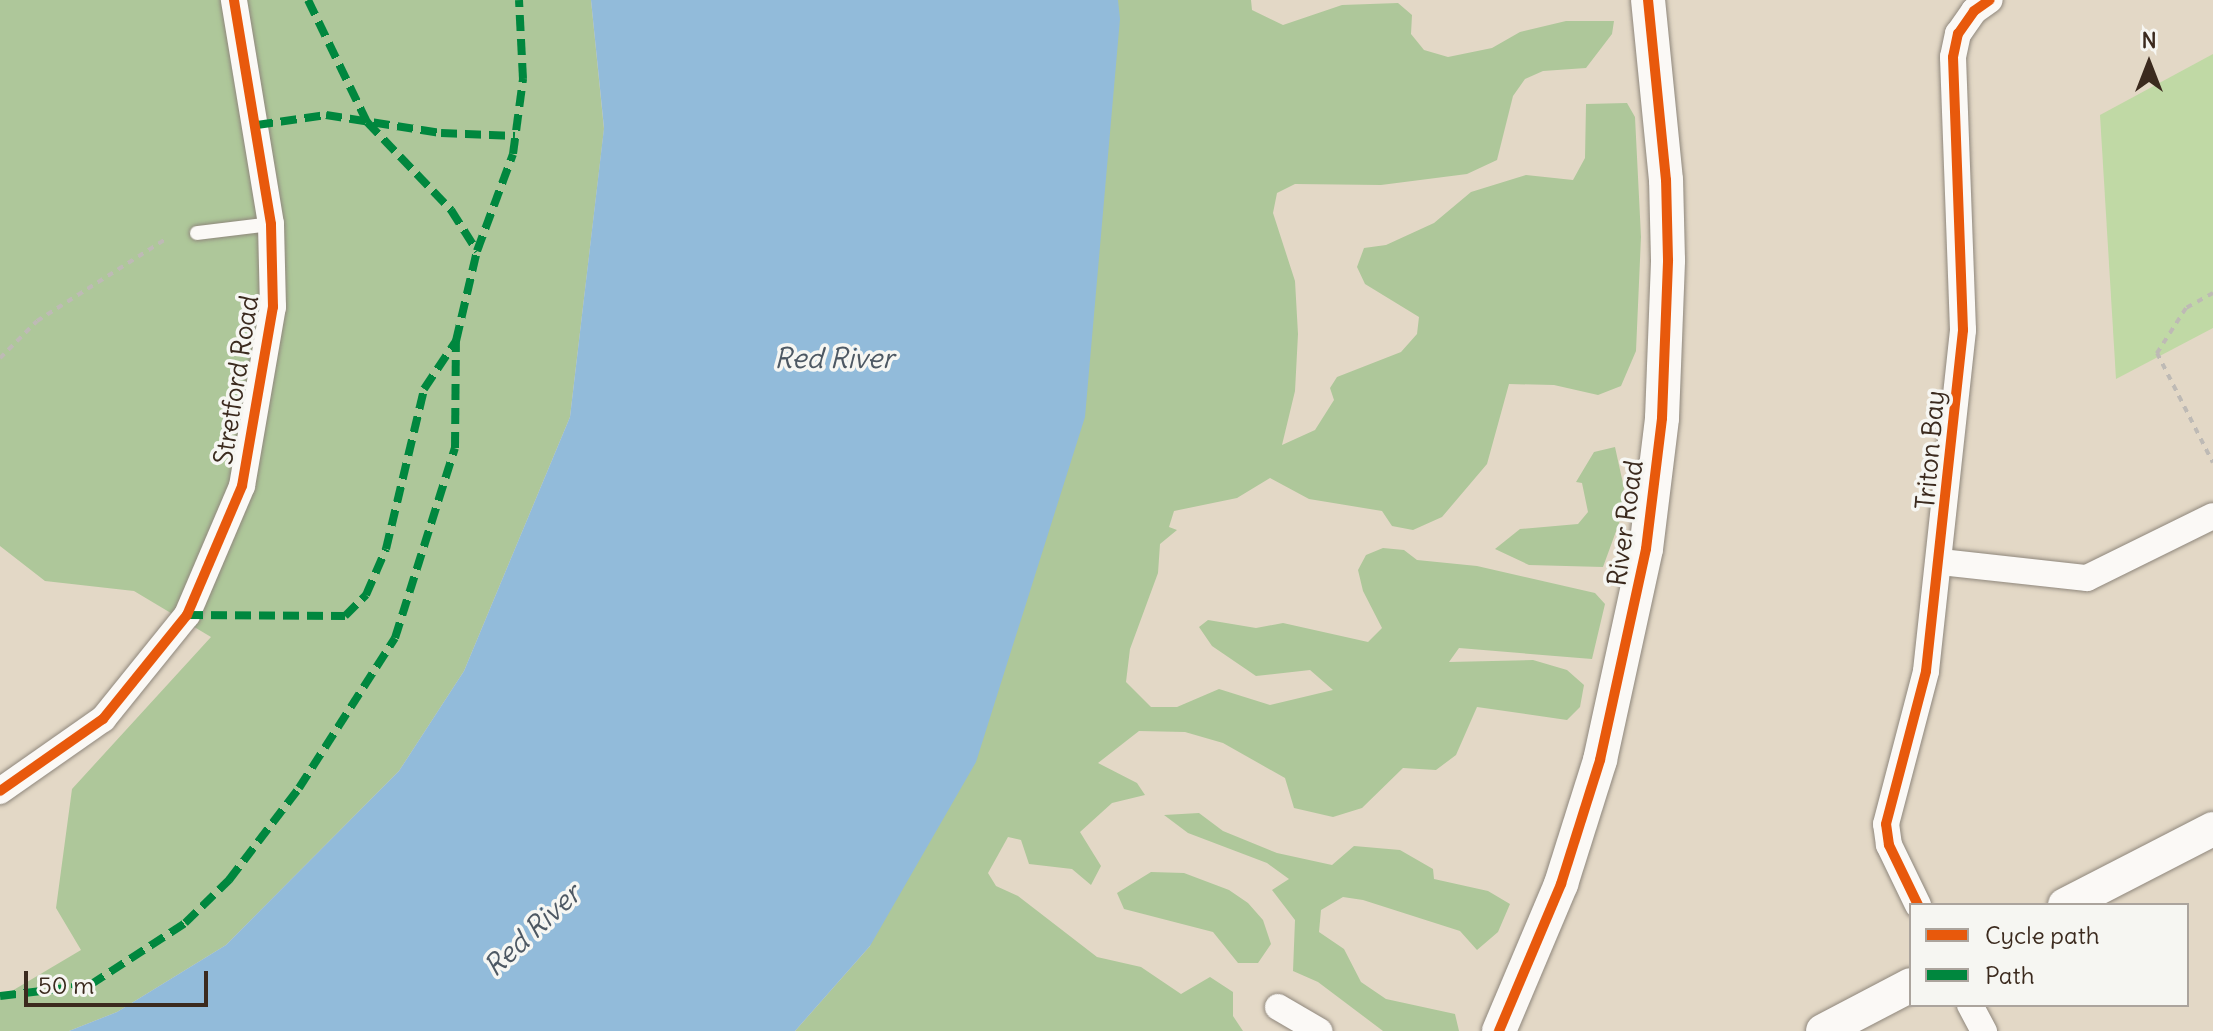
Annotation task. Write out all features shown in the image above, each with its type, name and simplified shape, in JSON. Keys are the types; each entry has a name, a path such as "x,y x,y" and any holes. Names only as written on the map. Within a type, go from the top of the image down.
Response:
{"street":[{"name":"Stretford Road","path":"0,791 103,719 187,615 242,486 273,307 271,224 234,0"},
{"name":"River Road","path":"1499,1031 1561,884 1600,760 1646,549 1662,418 1668,260 1666,180 1648,0"},
{"name":"Triton Bay","path":"1917,903 1889,845 1886,824 1926,671 1941,562 1965,297 1953,57 1958,34 1974,11 1990,0"},
{"path":"1941,562 2087,578 2213,516"},
{"path":"2069,903 2213,829"},
{"path":"1823,1031 1909,986"},
{"path":"1278,1007 1319,1031"},
{"path":"1971,1007 1984,1031"}],"lane":[{"path":"197,233 271,224"}],"path":[{"path":"0,358 37,321 164,240"},
{"path":"2213,293 2186,308 2157,353 2213,463"}],"green space":[{"path":"0,0 591,0 604,129 570,417 464,671 399,771 226,945 117,1012 69,1031 0,1031 0,998 81,950 56,908 72,789 211,637 134,591 45,581 0,546"},
{"path":"1116,0 1251,0 1252,10 1283,25 1342,5 1398,3 1412,15 1411,34 1424,50 1448,57 1492,48 1520,32 1566,21 1614,21 1612,34 1586,68 1543,71 1525,79 1513,96 1497,160 1467,174 1381,185 1295,184 1277,193 1273,213 1295,281 1298,334 1295,391 1282,445 1315,430 1334,400 1330,388 1337,377 1401,352 1417,334 1419,317 1365,284 1357,267 1364,248 1386,245 1434,223 1471,192 1526,175 1573,180 1585,158 1586,104 1627,103 1635,117 1641,237 1636,351 1621,386 1598,395 1554,385 1509,384 1487,464 1442,517 1413,530 1392,526 1382,511 1309,499 1270,478 1237,498 1174,511 1169,527 1177,530 1160,544 1158,573 1130,649 1126,682 1151,707 1177,707 1219,689 1270,705 1333,690 1310,670 1256,676 1212,646 1199,627 1208,620 1256,628 1283,623 1368,642 1382,628 1363,591 1358,570 1366,555 1383,548 1404,550 1417,560 1477,566 1595,593 1605,604 1592,659 1459,648 1449,662 1533,660 1567,670 1584,685 1580,707 1567,720 1477,707 1456,755 1436,770 1403,768 1362,808 1333,817 1294,808 1285,778 1223,743 1185,732 1139,731 1098,763 1137,783 1145,795 1112,803 1080,832 1101,866 1091,885 1072,869 1029,864 1021,840 1008,837 988,873 996,886 1018,896 1097,957 1141,967 1181,994 1210,977 1233,992 1233,1016 1243,1031 795,1031 870,946"},
{"path":"2213,54 2213,328 2116,379 2100,115"},
{"path":"1615,447 1624,488 1622,515 1603,567 1529,565 1495,549 1520,529 1578,524 1588,512 1582,483 1576,482 1594,452"},
{"path":"1199,813 1223,831 1277,853 1332,865 1354,846 1400,850 1433,869 1434,879 1488,891 1510,904 1498,932 1477,950 1460,931 1363,900 1343,897 1321,910 1319,932 1344,949 1361,982 1386,999 1455,1014 1459,1031 1383,1031 1318,982 1293,971 1295,920 1272,890 1289,879 1267,863 1188,833 1164,815"},
{"path":"1151,872 1184,873 1229,890 1248,903 1263,920 1271,944 1258,963 1238,963 1213,932 1124,909 1117,893"}],"water":[{"name":"Red River","path":"591,0 1118,0 1120,19 1085,417 976,762 870,946 795,1031 69,1031 117,1012 226,945 399,771 464,671 570,417 604,128"}],"marked path":[{"path":"308,0 367,122 451,210 477,251"},
{"path":"0,996 90,985 185,923 229,880 299,788 395,638 455,448 456,341 477,251 513,154 523,79 519,0"},
{"path":"257,125 326,115 441,133 515,136"},
{"path":"187,615 345,616 366,595 386,549 424,389 456,341"}],"cycle path":[{"path":"0,791 103,719 187,615 242,486 273,307 271,224 234,0"},
{"path":"1499,1031 1561,884 1600,760 1646,549 1662,418 1668,260 1666,180 1648,0"},
{"path":"1917,903 1889,845 1886,824 1926,671 1963,330 1953,57 1958,34 1974,11 1990,0"}]}
